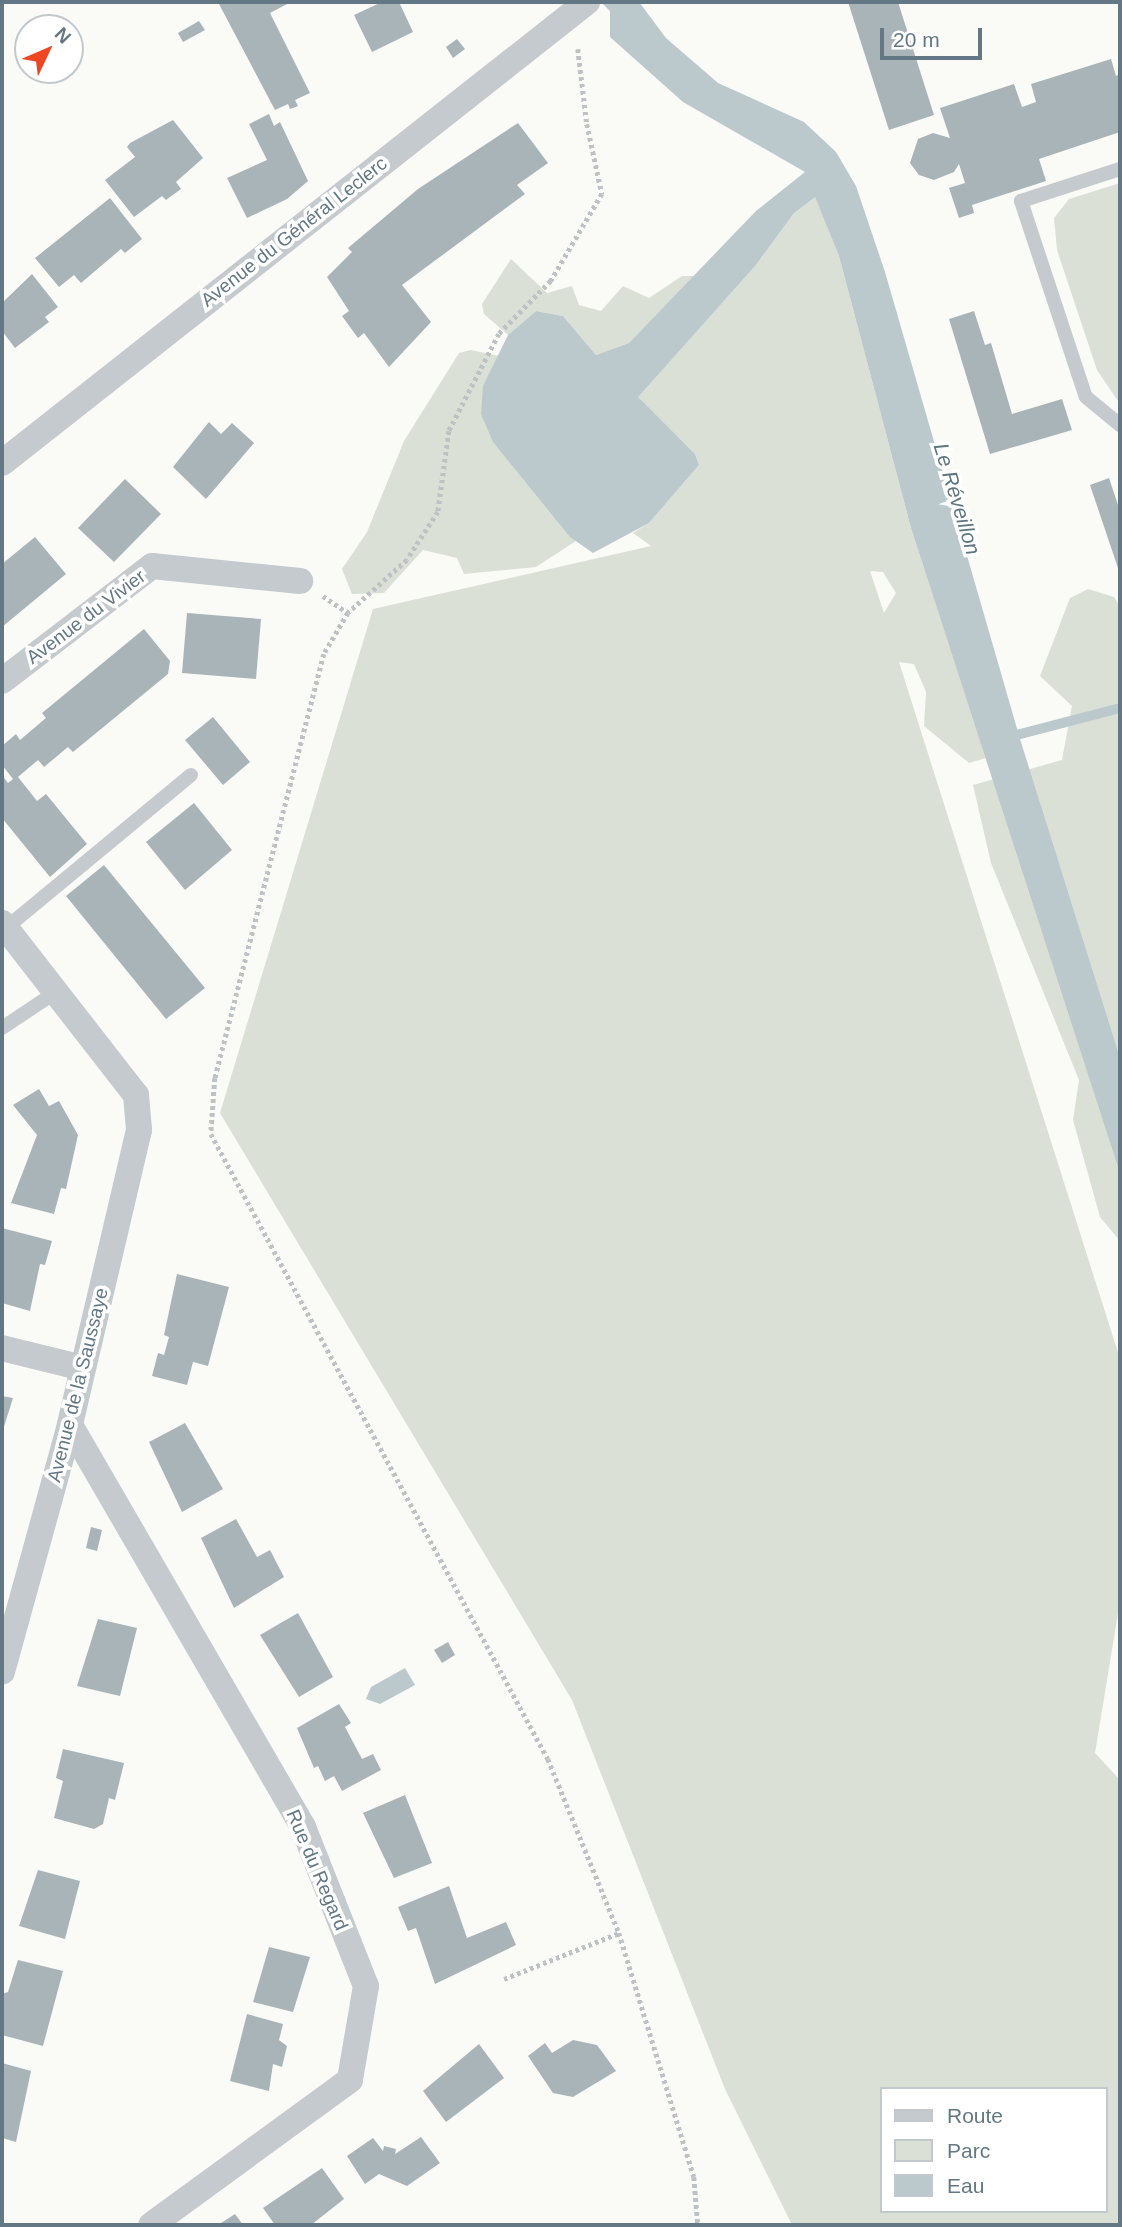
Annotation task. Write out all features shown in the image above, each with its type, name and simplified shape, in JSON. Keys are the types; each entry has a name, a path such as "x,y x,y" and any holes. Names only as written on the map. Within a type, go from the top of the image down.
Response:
{"street":[{"name":"Avenue du Général Leclerc","path":"2,463 587,2"},
{"name":"Avenue du Vivier","path":"2,681 152,566 300,581"},
{"path":"4,926 56,992"},
{"name":"Avenue de la Saussaye","path":"2,1672 70,1425 139,1130 136,1095 56,992"},
{"path":"2,1348 83,1368"},
{"name":"Rue du Regard","path":"70,1425 303,1827 366,1986 351,2080 151,2225"}],"lane":[{"path":"1120,169 1021,201 1086,397 1120,425"},
{"path":"4,926 191,775"},
{"path":"2,1028 56,992"}],"path":[{"path":"561,21 578,48 587,124 602,194 551,281 499,334 449,431 438,512 407,560 348,613 324,654 215,1078 211,1134 548,1759 619,1933 694,2177 698,2225"},
{"path":"504,1979 619,1933"}],"green space":[{"path":"1120,183 1120,404 1097,370 1057,250 1054,218 1069,199"},
{"path":"815,196 839,256 911,528 986,758 969,763 924,726 926,692 914,664 899,662 1120,1359 1120,1601 1095,1753 1120,1780 1120,2225 792,2225 725,2089 572,1700 220,1113 373,609 651,546 633,533 649,523 699,465 695,454 637,397 756,265 794,213","holes":["870,571 883,572 896,593 884,613"]},
{"path":"511,259 547,293 572,286 579,305 601,311 623,286 649,298 682,276 694,276 629,343 596,355 563,316 536,311 508,335 484,314 482,304"},
{"path":"471,350 499,356 497,361 554,511 576,541 536,567 464,574 457,558 423,550 384,593 352,594 342,569 367,532 404,441 459,353"},
{"path":"1088,589 1114,597 1120,607 1120,1241 1100,1217 1073,1120 1079,1080 991,863 973,785 1062,760 1072,706 1040,676 1070,598"}],"water":[{"path":"601,2 639,2 666,38 718,83 804,122 836,152 856,186 885,272 1020,739 1120,1058 1120,1173 911,528 839,256 815,197 794,213 756,265 638,397 695,454 699,465 649,523 593,553 570,537 493,442 481,414 483,386 508,335 536,311 563,316 596,355 629,343 756,211 805,172 683,102 610,37 610,11"},
{"path":"405,1668 415,1685 380,1704 366,1699 371,1687"}],"building":[{"path":"291,2 270,13 310,93 295,100 298,106 290,109 288,104 275,110 219,4"},
{"path":"382,2 399,2 413,32 372,52 354,15"},
{"path":"848,2 898,2 934,115 889,130"},
{"path":"199,21 205,30 183,42 178,33"},
{"path":"457,39 465,49 453,58 446,47"},
{"path":"1111,59 1116,76 1120,74 1120,132 1039,159 1046,181 972,205 974,213 959,218 949,188 965,183 959,164 954,172 934,180 919,175 910,163 918,139 933,133 950,138 940,108 1014,84 1022,107 1036,102 1031,84"},
{"path":"269,114 274,126 280,122 308,181 287,199 247,218 227,178 267,160 249,124"},
{"path":"173,120 203,158 176,182 181,189 166,200 162,196 134,217 105,180 135,157 127,147 130,143"},
{"path":"518,123 548,163 517,185 525,194 402,285 431,322 389,367 364,333 358,338 342,316 349,311 327,277 352,252 348,248 418,189"},
{"path":"110,198 142,239 125,253 121,249 81,283 74,275 59,287 35,258"},
{"path":"32,274 58,307 45,317 49,322 15,348 2,331 2,303"},
{"path":"974,311 985,345 991,343 1012,414 1062,399 1072,430 990,454 949,319"},
{"path":"209,422 221,434 232,423 254,443 206,499 173,467"},
{"path":"1109,478 1120,511 1120,574 1090,485"},
{"path":"125,479 161,514 114,562 78,528"},
{"path":"35,537 66,574 2,627 2,564"},
{"path":"187,613 261,619 256,679 182,673"},
{"path":"144,629 170,661 168,674 73,752 68,747 44,767 38,760 18,777 37,801 46,794 87,844 50,877 2,818 2,775 8,783 13,779 2,765 2,746 16,734 20,740 46,718 42,713"},
{"path":"213,717 250,762 223,785 185,740"},
{"path":"194,803 232,850 185,890 146,842"},
{"path":"104,865 205,988 166,1019 66,896"},
{"path":"39,1089 49,1106 59,1101 78,1135 66,1189 61,1188 54,1214 11,1203 37,1135 13,1105"},
{"path":"2,1228 52,1241 45,1265 40,1264 30,1311 2,1303"},
{"path":"177,1274 229,1287 208,1366 193,1362 187,1385 152,1376 158,1353 164,1355 169,1337 164,1335"},
{"path":"2,1396 13,1398 3,1430 2,1430"},
{"path":"185,1423 223,1489 182,1512 149,1442"},
{"path":"236,1519 257,1557 270,1550 284,1577 234,1608 201,1538"},
{"path":"91,1527 102,1530 97,1551 86,1548"},
{"path":"298,1613 333,1677 299,1697 260,1635"},
{"path":"98,1619 137,1628 120,1696 77,1686"},
{"path":"448,1642 455,1655 442,1663 434,1650"},
{"path":"339,1704 351,1723 345,1727 362,1759 373,1754 381,1770 342,1791 334,1776 325,1781 318,1766 314,1768 297,1728"},
{"path":"63,1749 124,1763 115,1800 109,1798 103,1824 94,1829 54,1818 63,1781 56,1778"},
{"path":"405,1795 432,1863 394,1878 363,1813"},
{"path":"38,1870 80,1881 65,1939 19,1926"},
{"path":"449,1886 467,1938 506,1922 516,1945 435,1984 416,1928 408,1931 398,1907"},
{"path":"269,1947 310,1957 293,2012 253,2002"},
{"path":"18,1960 63,1971 43,2046 2,2035 2,1994 8,1992"},
{"path":"247,2014 283,2024 279,2040 287,2046 282,2067 273,2064 269,2091 230,2081"},
{"path":"573,2040 597,2045 616,2071 573,2097 553,2093 528,2056 545,2043 552,2053"},
{"path":"479,2044 504,2078 446,2122 423,2091"},
{"path":"2,2063 31,2071 16,2142 2,2138"},
{"path":"421,2137 440,2163 407,2186 379,2174 365,2184 347,2156 373,2138 383,2151 384,2146 396,2149 395,2154"},
{"path":"322,2168 344,2199 311,2225 275,2225 263,2208"},
{"path":"235,2214 243,2225 218,2225"}],"waterway":[{"path":"1009,737 1120,708"}],"water label":[{"name":"Le Réveillon","path":"957,499"}]}
